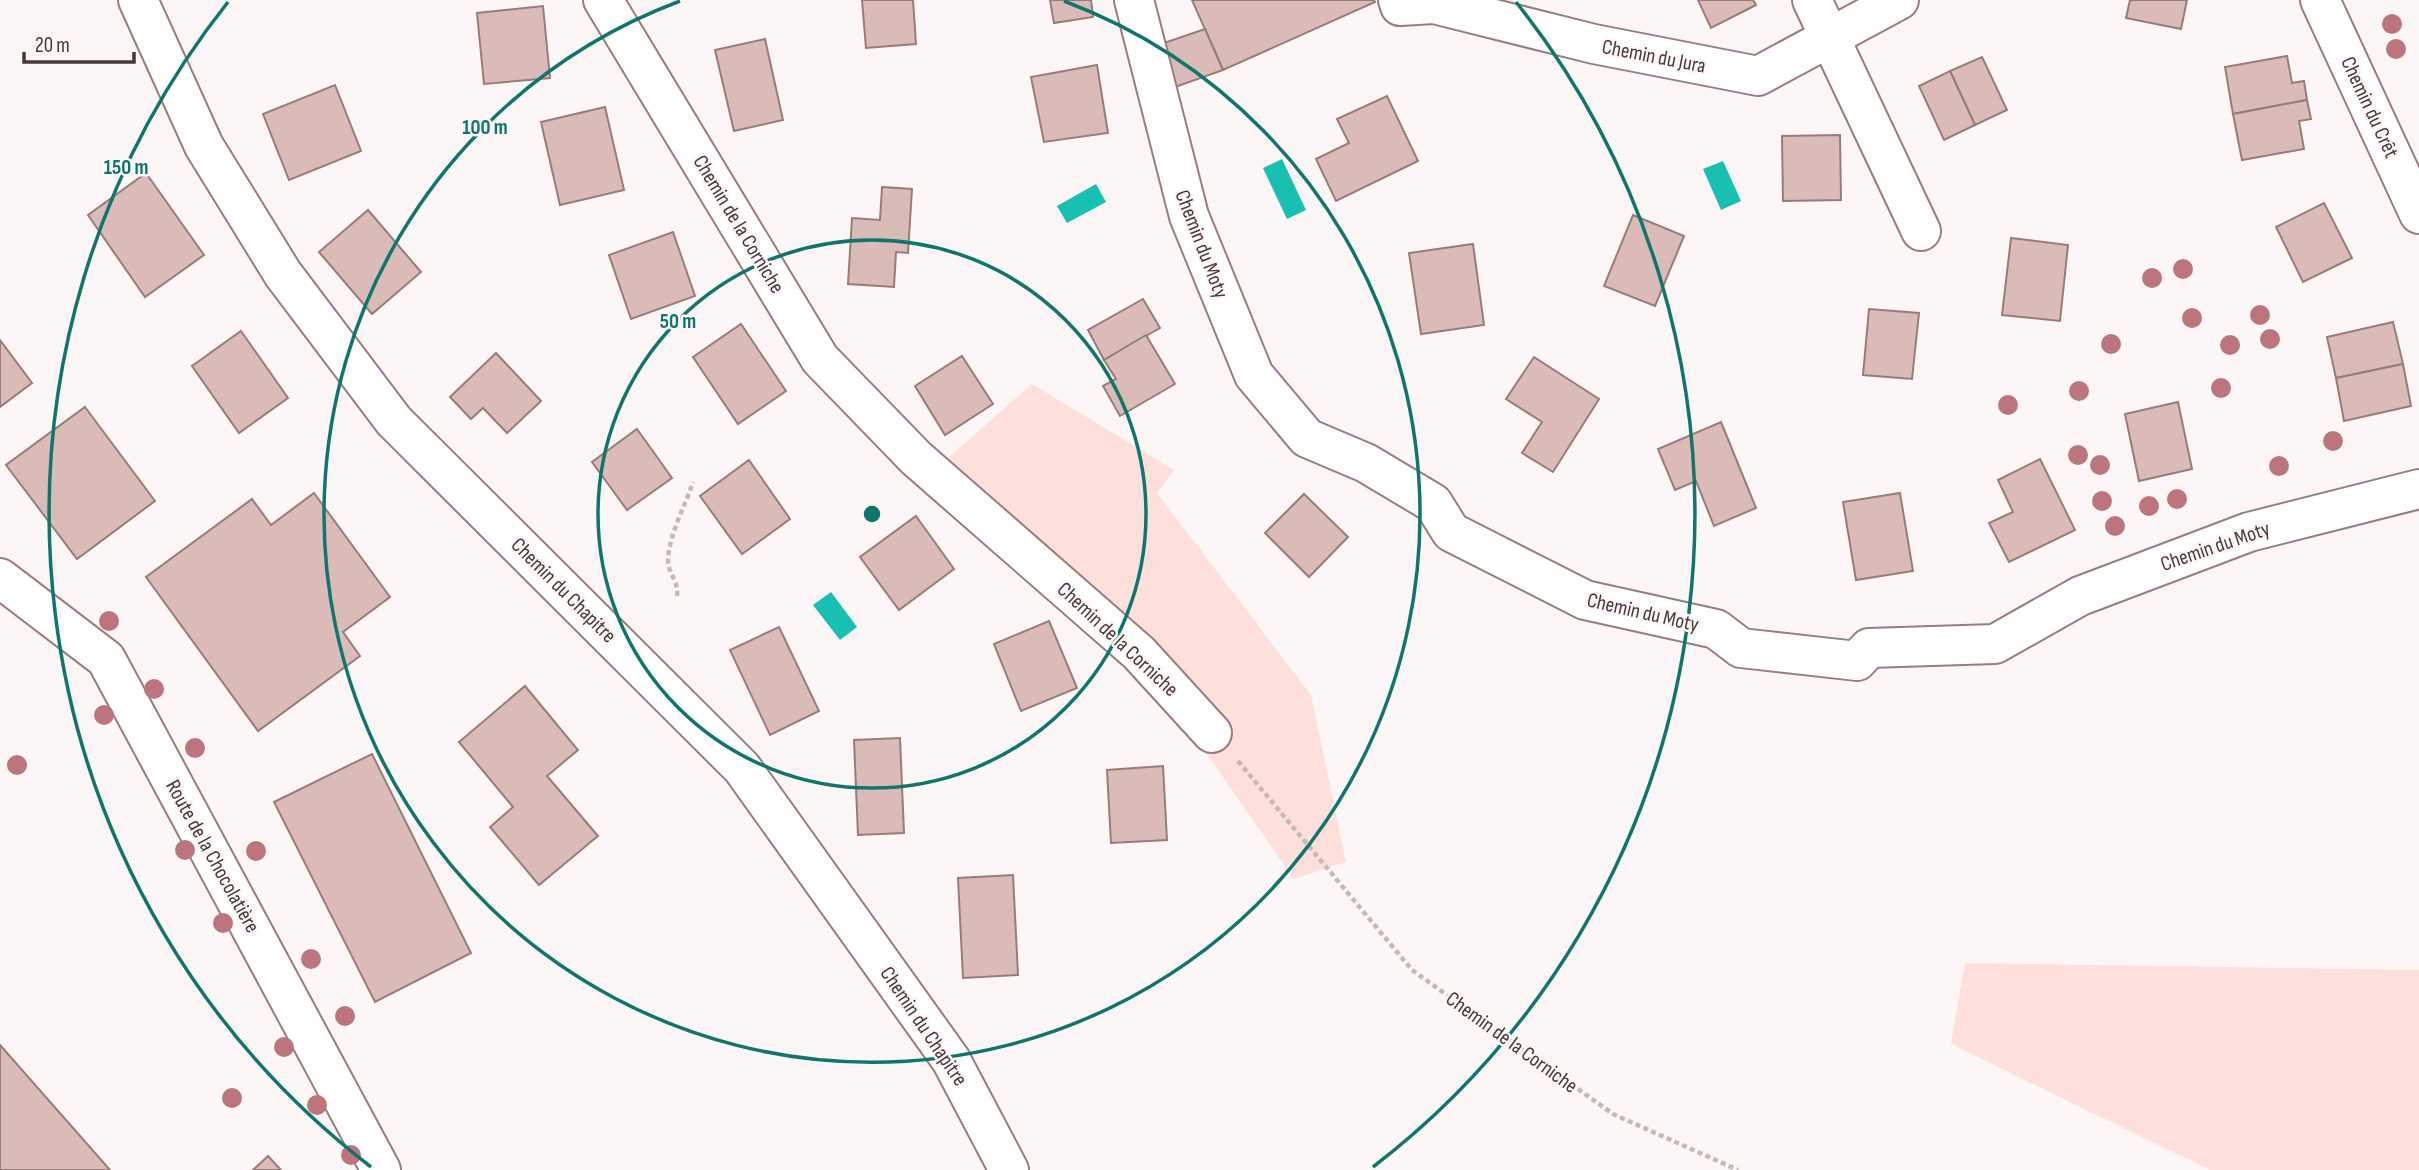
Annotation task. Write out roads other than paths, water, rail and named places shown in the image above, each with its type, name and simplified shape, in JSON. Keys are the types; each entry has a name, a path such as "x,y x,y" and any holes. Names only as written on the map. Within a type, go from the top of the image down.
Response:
{"street":[{"name":"Chemin du Chapitre","path":"138,0 204,146 290,284 394,421 742,768 951,1060 1009,1170"},
{"name":"Chemin de la Corniche","path":"603,0 820,359 916,458 1139,653 1212,733"},
{"name":"Chemin du Moty","path":"1133,0 1183,198 1254,375 1307,438 1366,463 1433,503 1451,532 1585,600 1716,629 1741,648 1857,661 1869,648 1995,644 2080,596 2249,532 2419,489"},
{"name":"Chemin du Jura","path":"1398,0 1400,6 1434,4 1594,44 1758,76 1899,0"},
{"path":"1812,0 1921,231"},
{"name":"Chemin du Crêt","path":"2320,0 2419,214"},
{"name":"Route de la Chocolatière","path":"0,578 106,659 381,1170"}],"water":[{"path":"1282,159 1306,210 1287,219 1263,168"},
{"path":"1723,161 1741,201 1721,210 1703,169"},
{"path":"1096,184 1106,202 1067,223 1057,206"},
{"path":"831,592 857,627 840,640 813,605"}]}
